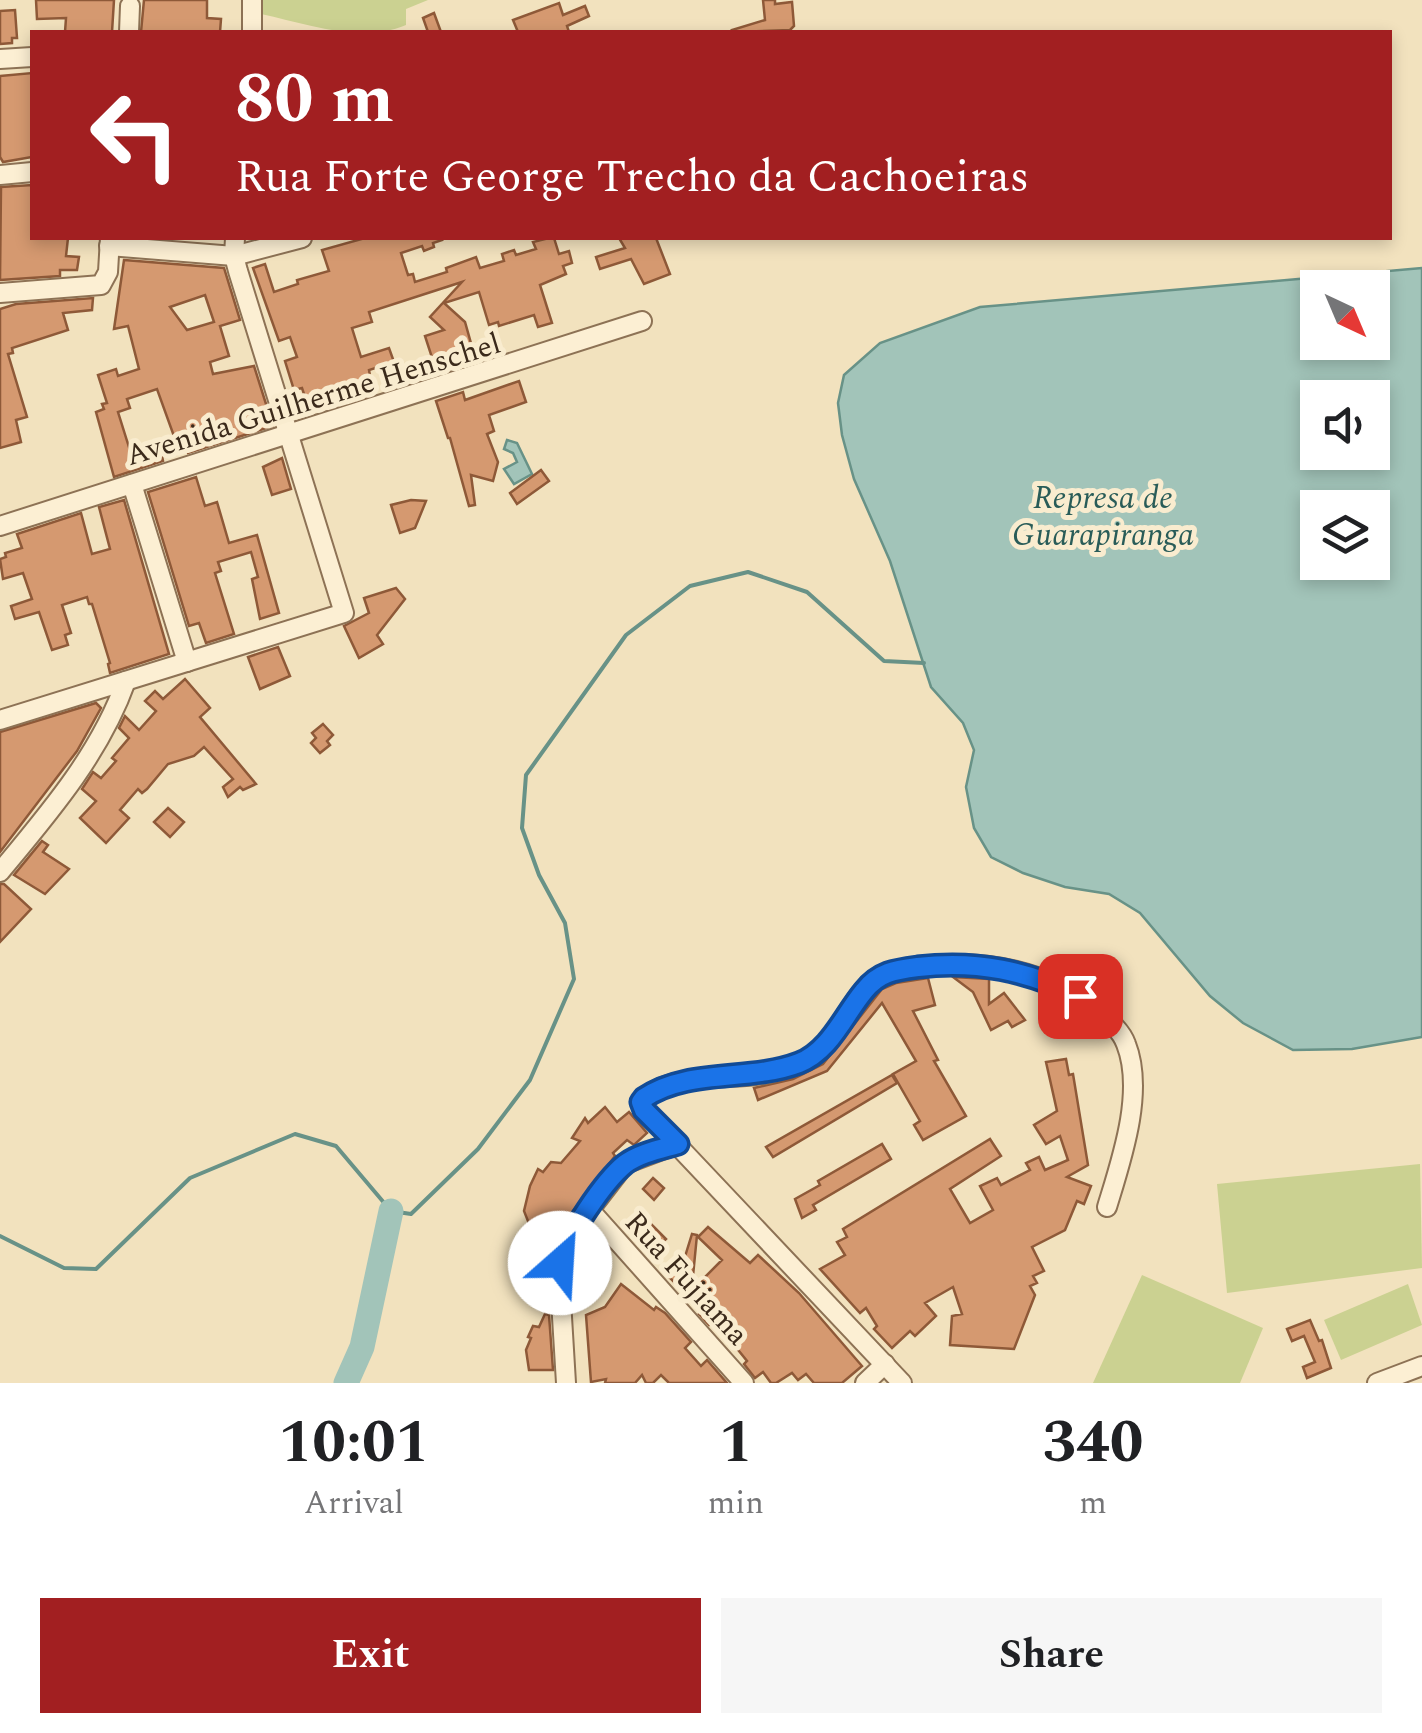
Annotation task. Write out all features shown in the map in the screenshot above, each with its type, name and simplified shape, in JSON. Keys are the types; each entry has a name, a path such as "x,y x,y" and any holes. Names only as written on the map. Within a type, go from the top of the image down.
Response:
{"street":[{"path":"252,0 252,30"},
{"path":"128,30 130,6"},
{"path":"0,59 30,57"},
{"path":"0,175 30,172"},
{"path":"0,293 96,287 104,283 108,272 109,242 235,247 287,240"},
{"path":"0,720 344,613 288,436 235,247"},
{"name":"Avenida Guilherme Henschel","path":"0,526 642,322"},
{"path":"132,484 187,662"},
{"path":"0,872 70,786 108,724 126,681"},
{"path":"902,1383 642,1107 647,1095 679,1083 772,1072 807,1060 824,1046 865,990 884,973 947,964 984,964 1024,974 1080,996 1125,1040 1132,1064 1127,1140 1107,1207"},
{"path":"566,1383 560,1263 571,1234 620,1169 632,1160 678,1144"},
{"name":"Rua Fujiama","path":"589,1209 744,1383"},
{"path":"865,1383 885,1364"},
{"path":"1377,1383 1422,1366"}],"green space":[{"path":"258,0 428,0 406,9 406,25 388,30 334,30 261,14"},
{"path":"1420,1164 1422,1268 1227,1293 1217,1184"},
{"path":"1142,1275 1263,1328 1240,1383 1093,1383"},
{"path":"1408,1284 1422,1325 1341,1360 1324,1320"}],"water":[{"name":"Represa de Guarapiranga","path":"1422,268 1422,1037 1352,1049 1293,1050 1243,1023 1210,996 1140,913 1109,894 1065,887 991,857 974,828 966,787 974,750 963,723 931,687 890,561 854,479 842,435 838,403 844,375 880,343 980,307 1300,279 1300,360 1390,360 1390,271"},
{"path":"507,440 517,443 532,474 514,484 504,469 517,462 513,453 504,449"}],"building":[{"path":"36,0 114,0 112,30 65,30 66,18 37,19"},
{"path":"144,0 207,0 207,18 221,19 220,30 141,30"},
{"path":"763,0 775,0 775,4 792,2 794,26 790,30 732,30 765,20"},
{"path":"559,3 563,15 585,6 589,16 567,26 568,30 517,30 513,20"},
{"path":"15,10 17,38 12,38 12,43 0,44 0,11"},
{"path":"434,13 440,30 427,30 423,18"},
{"path":"30,73 30,157 3,162 0,157 0,76"},
{"path":"30,185 30,240 68,240 66,256 79,257 77,270 60,270 60,276 0,280 1,187"},
{"path":"358,240 442,240 424,251 422,246 401,253 408,275 413,274 415,282 476,257 480,268 504,261 502,254 514,250 516,255 536,249 533,242 541,240 555,240 559,254 569,251 572,263 563,266 566,274 540,285 552,323 538,327 534,315 499,326 498,322 489,325 479,292 444,303 465,322 474,354 436,370 425,336 444,330 430,317 462,282 369,312 372,322 352,328 361,357 389,348 394,362 369,370 372,387 308,406 302,388 294,390 285,361 297,357 290,337 279,341 253,268 265,264 274,292 298,284 297,280 329,271 322,250"},
{"path":"620,240 657,240 670,274 644,284 631,259 600,269 596,257 625,248"},
{"path":"124,260 224,268 240,320 220,326 229,356 210,362 213,374 254,366 273,426 188,453 183,437 175,439 157,389 127,399 130,408 118,412 133,460 161,451 163,461 114,477 96,412 107,403 98,375 116,369 118,376 139,369 128,326 114,329","holes":["205,295 214,322 187,330 170,307"]},
{"path":"93,298 92,310 63,313 68,330 12,348 13,353 8,354 27,417 16,420 21,442 0,448 0,309 16,304"},
{"path":"519,381 526,402 489,415 494,431 487,434 498,462 493,481 471,475 475,505 469,506 436,401 463,392 465,400"},
{"path":"282,458 291,489 272,495 263,467"},
{"path":"541,470 549,481 517,504 510,493"},
{"path":"196,477 205,506 217,502 229,543 257,535 279,613 260,619 252,579 258,577 251,552 218,562 221,571 215,573 234,634 206,643 199,623 189,626 148,492"},
{"path":"124,500 169,654 110,673 87,597 62,605 71,633 65,635 68,645 52,650 39,612 15,619 11,606 32,599 23,573 3,579 0,559 6,557 5,553 22,548 17,534 81,513 92,554 110,549 99,507"},
{"path":"426,501 415,528 400,533 391,505"},
{"path":"396,588 405,599 377,635 383,644 359,658 344,626 369,613 364,598"},
{"path":"278,647 290,676 260,689 248,657"},
{"path":"185,679 210,708 200,717 256,784 243,790 240,787 228,797 223,787 233,779 204,747 194,756 168,764 142,793 138,789 120,810 129,818 106,843 80,818 96,801 82,789 93,772 101,778 116,761 112,758 129,738 119,728 125,716 139,730 156,711 145,701 155,691 163,699"},
{"path":"96,703 101,708 77,751 0,852 0,732"},
{"path":"323,724 333,735 327,741 330,745 320,753 311,743 316,738 312,733"},
{"path":"168,808 184,822 170,837 154,822"},
{"path":"42,841 48,845 43,852 69,869 45,894 14,875"},
{"path":"0,884 31,909 0,942"},
{"path":"953,977 989,979 989,1004 1004,993 1025,1020 1012,1027 1008,1021 991,1030 973,992"},
{"path":"928,978 935,1005 913,1011 938,1060 934,1061 966,1116 923,1140 914,1125 920,1121 893,1074 916,1061 882,1003 827,1071 758,1100 754,1088 793,1079 823,1064 882,989"},
{"path":"1066,1059 1069,1075 1073,1074 1088,1165 1067,1177 1091,1186 1084,1204 1077,1201 1065,1230 1032,1247 1044,1271 1033,1276 1037,1283 1030,1286 1035,1295 1014,1349 950,1345 952,1316 962,1314 953,1287 925,1303 936,1316 915,1336 910,1331 892,1348 874,1329 877,1326 866,1308 860,1313 820,1269 845,1255 837,1242 847,1237 843,1229 990,1139 1001,1156 950,1189 970,1223 993,1210 980,1186 997,1178 1001,1185 1030,1170 1026,1163 1039,1157 1045,1170 1068,1160 1060,1136 1046,1144 1034,1125 1057,1111 1046,1062"},
{"path":"892,1075 897,1083 773,1157 766,1147"},
{"path":"605,1107 617,1122 629,1112 647,1133 634,1145 627,1140 613,1153 615,1156 560,1228 549,1265 538,1265 537,1244 524,1211 530,1186 538,1169 543,1172 551,1162 561,1163 580,1141 572,1138 585,1118 588,1123"},
{"path":"882,1144 891,1159 813,1205 816,1210 802,1218 795,1199"},
{"path":"653,1178 664,1188 654,1200 643,1189"},
{"path":"645,1218 666,1239 652,1253 631,1232"},
{"path":"708,1227 750,1263 758,1255 799,1293 862,1366 842,1383 814,1383 806,1374 798,1380 792,1373 776,1383 771,1383 763,1372 755,1378 744,1364 747,1361 714,1320 709,1325 699,1314 706,1307 696,1298 706,1288 700,1282 722,1260 698,1237"},
{"path":"692,1234 697,1235 693,1276 688,1271 676,1284 664,1272 678,1258 683,1263"},
{"path":"621,1284 654,1310 656,1307 665,1313 691,1342 685,1348 701,1366 707,1360 727,1383 669,1383 661,1375 653,1383 646,1383 642,1375 635,1383 605,1383 606,1379 591,1382 586,1315 605,1307"},
{"path":"545,1314 549,1315 553,1370 529,1370 528,1337"},
{"path":"1310,1320 1331,1368 1307,1378 1303,1367 1315,1362 1304,1336 1292,1341 1287,1329"}],"waterway":[{"path":"0,1236 64,1268 96,1269 190,1178 295,1134 336,1146 391,1211 411,1214 478,1149 530,1080 574,979 565,923 539,875 522,828 526,775 626,635 690,586 748,572 807,592 884,661 924,663"},
{"path":"346,1383 362,1347 391,1211"}],"route":[{"path":"560,1263 571,1234 620,1169 650,1152 678,1144 644,1110 641,1102 658,1089 704,1078 757,1075 807,1060 824,1046 875,979 890,971 984,964 1011,969 1080,996"}]}
